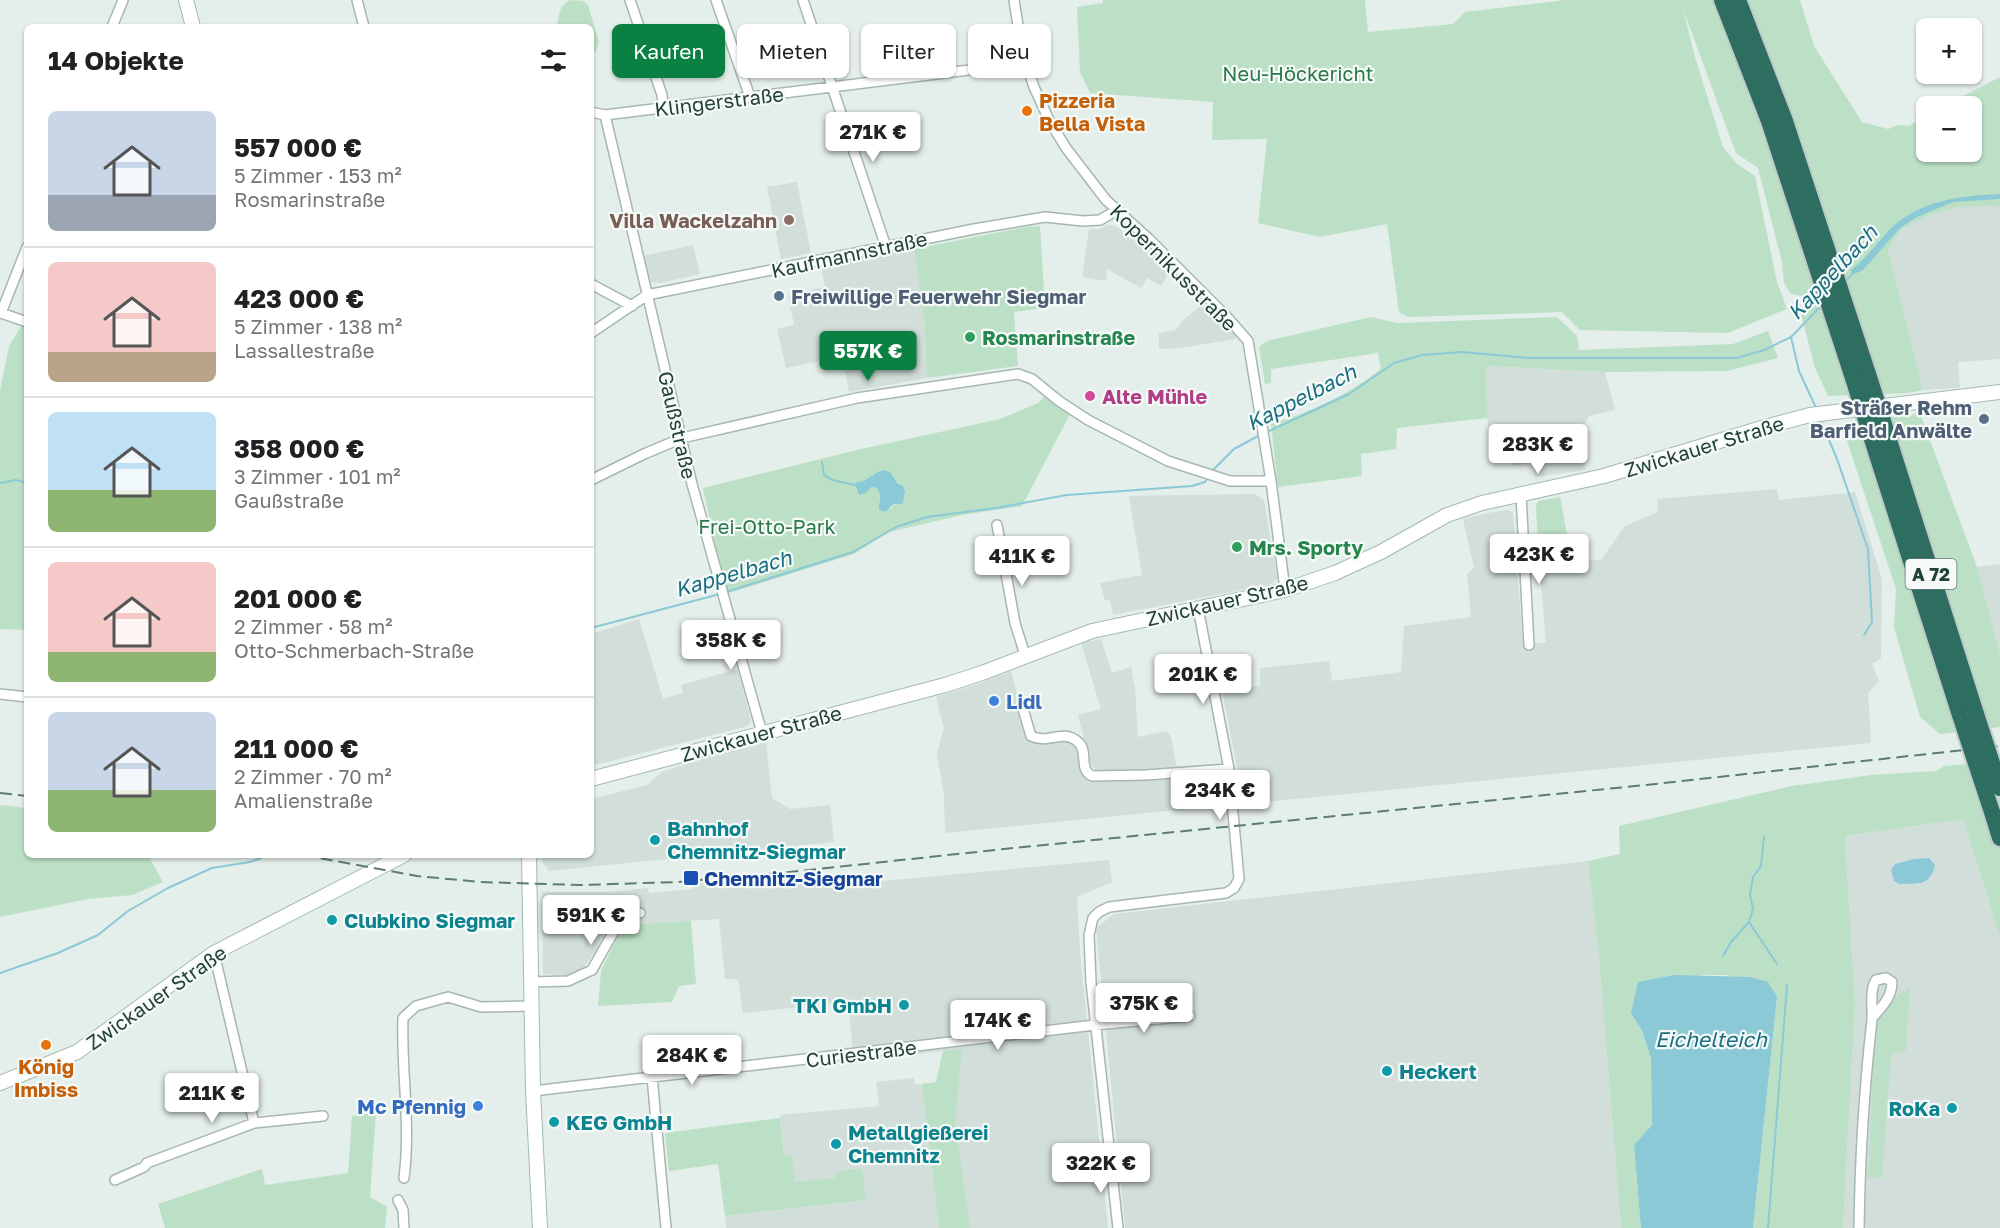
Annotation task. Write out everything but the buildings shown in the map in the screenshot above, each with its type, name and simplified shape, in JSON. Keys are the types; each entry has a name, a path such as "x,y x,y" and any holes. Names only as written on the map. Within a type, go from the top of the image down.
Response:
{"highway":[{"name":"A 72","path":"1722,0 1820,254 1847,310 1860,376 1968,715 2000,838"},
{"name":"A 72","path":"1738,0 1785,122 1820,254 1834,323 1860,376"},
{"name":"A 72","path":"1968,715 2000,788"}],"main road":[{"path":"186,0 192,24"},
{"name":"Zwickauer Straße","path":"594,778 945,685 1092,631 1285,590 1335,573 1381,552 1447,515 1482,503 1605,476 1768,426 1816,414 2000,392"},
{"name":"Zwickauer Straße","path":"0,1083 77,1052 214,953 398,858"},
{"path":"529,858 533,1092 540,1228"}],"street":[{"path":"113,24 123,0"},
{"path":"357,0 363,24"},
{"path":"630,0 662,95 663,107"},
{"path":"716,0 750,97"},
{"path":"803,0 886,247"},
{"name":"Kopernikusstraße","path":"1014,0 1017,24"},
{"name":"Klingerstraße","path":"594,113 605,115 968,71"},
{"name":"Kopernikusstraße","path":"1032,78 1043,108 1082,172 1117,210 1226,316 1248,341 1271,481 1285,590"},
{"name":"Gaußstraße","path":"605,115 693,488 762,733"},
{"name":"Kaufmannstraße","path":"594,331 646,294 974,229 1045,218 1100,220 1117,210"},
{"path":"24,255 1,313 24,321"},
{"path":"594,286 632,306"},
{"path":"594,479 682,438 857,398 1018,374 1032,379 1088,420 1167,461 1230,481 1271,481"},
{"path":"1521,495 1529,645"},
{"path":"997,525 1015,623 1025,655"},
{"path":"1118,1228 1095,1025 1089,935 1093,918 1099,912 1117,905 1227,893 1237,884 1239,869 1229,769 1198,608"},
{"path":"0,694 24,697"},
{"path":"1023,709 1031,736 1047,740 1064,735 1081,745 1085,770 1092,777 1229,769"},
{"path":"531,982 568,981 592,970 619,922 626,917 640,913"},
{"path":"214,953 254,1123"},
{"path":"404,1178 408,1146 406,1074 402,1043 403,1018 416,1006 448,997 481,1007 531,1006"},
{"name":"Curiestraße","path":"533,1092 1095,1025 1190,1016"},
{"path":"1860,1228 1860,1181 1872,1018"},
{"path":"652,1077 666,1228"},
{"path":"115,1180 144,1167 147,1163 254,1123 323,1116"},
{"path":"398,1200 403,1210 404,1228"}],"shaded area":[{"name":"Villa Wackelzahn","path":"797,182 811,253 781,259 767,187"},
{"path":"2000,206 2000,359 1958,362 1960,388 1923,390 1888,250 1901,230 1927,216 1958,207"},
{"path":"1109,225 1118,227 1130,239 1133,237 1169,272 1161,286 1147,278 1141,288 1107,269 1106,281 1082,277 1089,229 1099,229"},
{"path":"693,245 700,274 660,283 649,282 643,256"},
{"path":"914,249 924,319 927,378 849,392 842,356 786,368 777,329 794,325 788,295 825,287 821,266"},
{"path":"1203,304 1235,335 1236,339 1159,349 1159,333 1176,330 1182,321"},
{"path":"1486,366 1605,372 1615,410 1589,416 1580,432 1585,470 1535,477 1534,463 1512,466 1510,457 1493,458 1487,418"},
{"path":"1777,489 1779,500 1855,492 1882,579 1881,658 1872,664 1879,681 1868,693 1871,743 1244,804 1222,690 1260,686 1260,668 1329,661 1332,681 1401,672 1404,626 1471,617 1467,574 1474,568 1463,519 1508,510 1513,513 1523,646 1546,642 1539,564 1601,560 1625,526 1658,512 1657,499"},
{"path":"1255,494 1264,500 1277,578 1272,584 1113,615 1110,600 1105,600 1100,583 1142,575 1129,496"},
{"path":"2000,564 2000,653 1977,567"},
{"path":"639,619 663,699 683,693 681,685 738,669 751,721 748,726 594,765 594,633"},
{"path":"1101,639 1112,673 1131,667 1135,688 1138,737 1167,731 1171,737 1177,770 1097,773 1090,762 1078,715 1101,709 1081,643"},
{"path":"1011,671 1028,737 1035,743 1045,744 1067,739 1076,742 1084,775 1095,781 1223,774 1227,805 945,833 944,795 937,754 944,728 936,697"},
{"path":"766,742 772,798 790,809 830,805 834,842 549,871 542,862 542,858 594,858 594,798 647,785 662,772 704,758"},
{"path":"1963,819 2000,937 2000,1228 1843,1228 1855,1004 1845,836"},
{"path":"1109,860 1112,882 1077,897 1080,951 1108,1228 958,1228 943,1051 854,1061 848,1002 743,1013 738,979 725,979 719,919 640,924 639,910 617,915 605,930 597,949 581,971 566,975 543,974 542,892 609,892 648,888 649,893 693,889 693,884 719,881 720,885 776,879 819,879 819,886 848,880 850,884"},
{"path":"1588,861 1599,957 1621,1228 1125,1228 1096,928 1114,914"},
{"path":"914,1078 915,1085 922,1084 939,1228 726,1228 725,1216 865,1200 862,1168 836,1171 837,1178 795,1183 792,1156 784,1156 780,1115 879,1106 876,1082"}],"green space":[{"name":"Neu-Höckericht","path":"1103,0 1365,0 1368,32 1453,24 1465,12 1565,0 1800,0 1814,46 1862,122 1888,129 1898,125 1909,126 1916,122 1916,162 1982,162 1982,96 1963,96 2000,77 2000,206 1958,207 1927,216 1901,230 1888,250 1923,390 1908,393 1828,396 1815,368 1801,314 1806,302 1803,296 1791,294 1784,283 1782,262 1758,168 1736,153 1683,9 1695,57 1723,147 1737,164 1755,176 1777,282 1787,309 1728,333 1580,330 1562,312 1408,317 1399,312 1387,224 1320,237 1258,223 1267,139 1212,140 1213,102 1090,93 1080,72 1077,7 1103,3"},
{"path":"583,1 588,5 594,24 558,24 559,15 566,2"},
{"path":"594,25 599,42 594,53"},
{"path":"1040,226 1045,308 1014,312 1018,366 927,378 924,319 914,249"},
{"path":"1371,317 1397,323 1557,317 1577,336 1579,350 1733,344 1768,331 1778,358 1727,371 1605,372 1486,366 1487,418 1397,428 1396,449 1361,454 1362,476 1278,487 1271,424 1329,402 1356,387 1381,369 1378,353 1271,369 1271,383 1265,384 1259,347 1267,341"},
{"path":"22,325 24,326 24,630 0,629 0,391 9,346"},
{"name":"Frei-Otto-Park","path":"1045,396 1070,414 1022,506 962,515 889,532 854,554 726,594 703,488 857,450 1000,419 1038,403","holes":["873,477 898,483 904,491 902,502 890,509 879,502 880,492 877,488 871,487 863,494 856,490 857,482 864,482"]},
{"path":"1920,413 1977,567 2000,653 2000,727 1940,734 1920,717 1894,627 1896,589 1842,426"},
{"path":"1560,497 1568,540 1538,545 1536,505 1538,501"},
{"path":"2000,761 2000,937 1963,819 1845,836 1855,1004 1843,1228 1753,1228 1777,997 1750,977 1703,975 1631,1013 1642,1031 1651,1058 1652,1125 1634,1145 1641,1228 1621,1228 1599,957 1588,861 1620,854 1619,826 1792,786 1871,775 1936,771 1944,766"},
{"path":"0,805 24,808 24,858 150,858 163,882 132,895 88,899 0,917"},
{"path":"691,921 696,984 679,986 672,1002 598,1006 601,971 623,925"},
{"path":"1910,987 1906,1049 1904,1052 1891,1054 1882,1178 1868,1178 1874,1053 1878,1022 1896,997"},
{"path":"962,1049 955,1122 970,1228 939,1228 922,1084 936,1082 943,1051"},
{"path":"376,1112 370,1197 387,1207 385,1228 165,1228 158,1204 262,1169 265,1185 348,1173 352,1116"},
{"path":"780,1118 784,1156 792,1155 795,1182 836,1178 836,1171 862,1168 866,1200 725,1216 718,1164 669,1171 665,1133"}],"water":[{"path":"2000,194 2000,199 1953,202 1917,217 1900,228 1863,270 1852,275 1851,270 1897,223 1909,215 1946,200"},
{"path":"884,470 890,472 897,483 903,486 905,492 903,503 895,504 886,511 882,511 879,509 880,494 877,488 871,487 866,493 859,495 855,485"},
{"path":"1929,858 1935,865 1930,877 1926,880 1899,884 1894,881 1891,870 1895,864"},
{"name":"Eichelteich","path":"1675,975 1750,977 1768,982 1777,997 1753,1228 1641,1228 1634,1145 1652,1125 1651,1058 1642,1031 1631,1013 1638,982"}],"waterway":[{"name":"Kappelbach","path":"1845,282 1853,273"},
{"name":"Kappelbach","path":"1265,433 1349,394 1394,363 1422,355 1462,352 1530,358 1737,358 1764,350 1791,337 1822,305"},
{"path":"1791,337 1799,371 1817,410"},
{"path":"1820,418 1837,459 1868,549 1872,622 1864,635"},
{"name":"Kappelbach","path":"1212,471 1234,449 1260,435"},
{"path":"822,462 824,475 832,480 855,485"},
{"name":"Kappelbach","path":"726,592 853,552 896,527 927,517 996,508 1067,495 1192,486 1205,482 1209,476"},
{"path":"0,483 16,480 24,482"},
{"name":"Kappelbach","path":"594,627 720,594"},
{"path":"1723,956 1731,942 1749,922 1753,909 1750,895 1753,877 1761,866 1764,837"},
{"path":"0,973 58,953 98,935 128,911 168,888 212,868 261,858"},
{"path":"1749,922 1777,964"},
{"path":"1768,1228 1787,985"}],"railway":[{"path":"319,858 417,876 480,882 581,885 678,882 1646,785 2000,746"},
{"path":"0,793 24,796"}],"place":[{"name":"Pizzeria Bella Vista","path":"1027,111"},
{"name":"Villa Wackelzahn","path":"789,220"},
{"name":"Freiwillige Feuerwehr Siegmar","path":"779,296"},
{"name":"Rosmarinstraße","path":"970,337"},
{"name":"Alte Mühle","path":"1090,396"},
{"name":"Sträßer Rehm Barfield Anwälte","path":"1984,419"},
{"name":"Mrs. Sporty","path":"1237,547"},
{"name":"Lidl","path":"994,701"},
{"name":"Bahnhof Chemnitz-Siegmar","path":"655,840"},
{"name":"Chemnitz-Siegmar","path":"691,878"},
{"name":"Clubkino Siegmar","path":"332,920"},
{"name":"TKI GmbH","path":"904,1005"},
{"name":"König Imbiss","path":"46,1045"},
{"name":"Heckert","path":"1387,1071"},
{"name":"Mc Pfennig","path":"478,1106"},
{"name":"RoKa","path":"1952,1108"},
{"name":"KEG GmbH","path":"554,1122"},
{"name":"Metallgießerei Chemnitz","path":"836,1144"}]}
